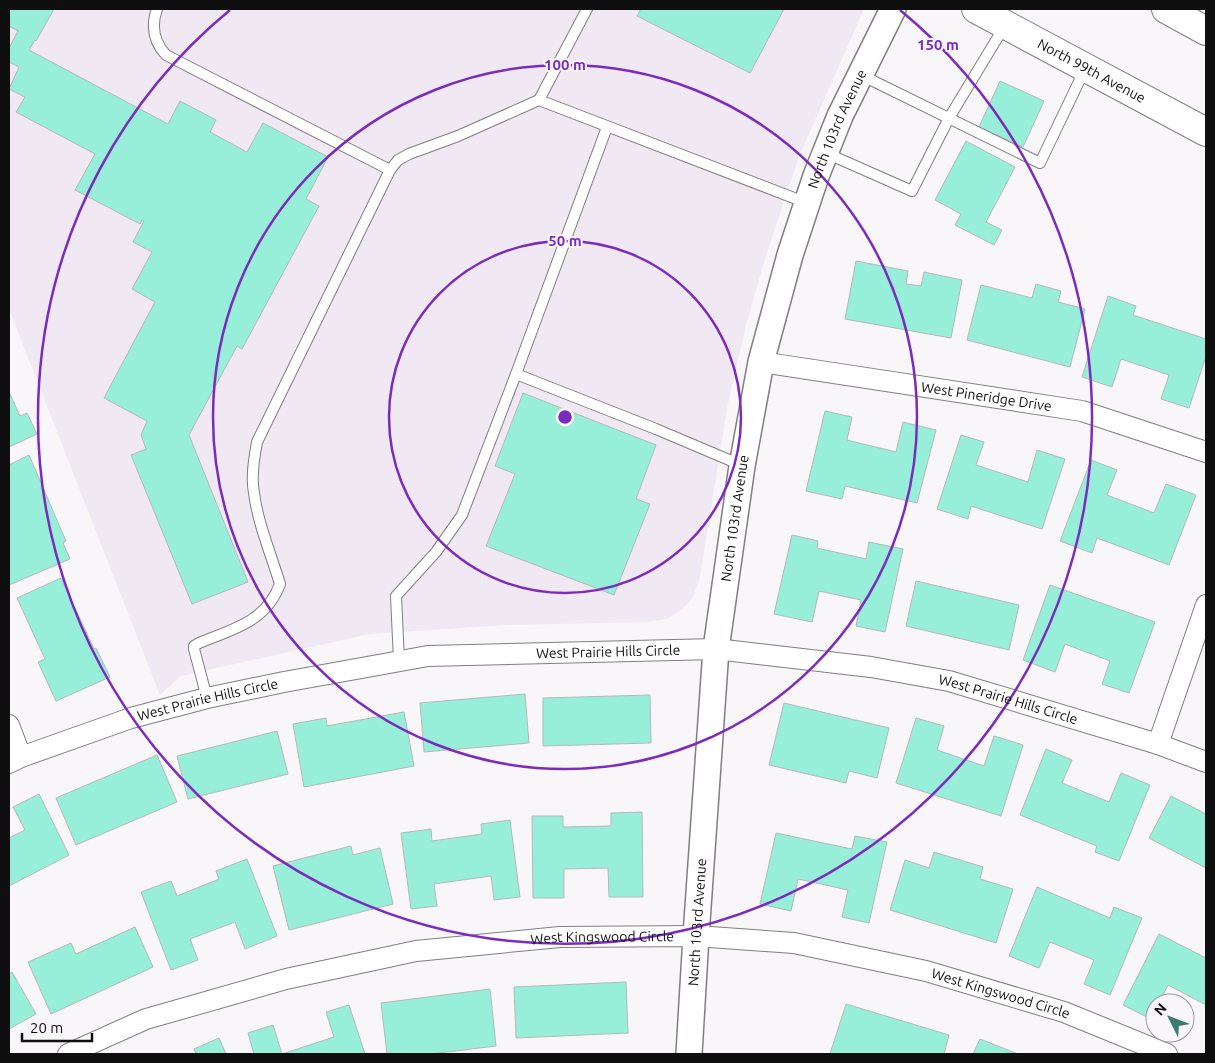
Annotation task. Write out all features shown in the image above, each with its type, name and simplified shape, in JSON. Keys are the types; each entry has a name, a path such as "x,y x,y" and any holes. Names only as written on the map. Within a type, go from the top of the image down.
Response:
{"main road":[{"name":"North 99th Avenue","path":"976,9 1206,132"},
{"path":"1166,9 1206,31"}],"street":[{"name":"North 103rd Avenue","path":"689,1054 716,649 742,466 761,362 806,203 840,116 893,9"},
{"name":"West Pineridge Drive","path":"761,362 1082,411 1206,452"},
{"path":"1158,744 1206,605"},
{"name":"West Prairie Hills Circle","path":"15,760 132,718 207,698 428,656 716,649 871,667 949,681 1158,744 1206,762"},
{"path":"9,725 15,760"},
{"name":"West Kingswood Circle","path":"68,1054 146,1019 286,979 416,952 560,937 696,936 794,943 926,971 1064,1012 1167,1054"}],"lane":[{"path":"156,9 153,24 154,34 156,41 166,55 390,170"},
{"path":"207,698 194,646 249,623 267,608 276,596 280,584 253,491 256,442 390,170 398,160 409,154 458,136 540,100 587,9"},
{"path":"825,153 912,191 949,118 1006,24"},
{"path":"860,74 1040,163 1086,68"},
{"path":"540,100 806,203"},
{"path":"399,661 396,596 436,552 462,515 607,127"},
{"path":"516,374 656,429 742,466"}],"shaded area":[{"path":"9,9 864,9 798,159 767,252 746,325 728,403 699,582 692,599 682,609 667,619 647,622 507,625 370,634 181,676 160,695 9,309"}],"building":[{"path":"9,9 54,9 29,50 168,124 180,101 216,120 210,132 247,152 263,123 328,157 306,199 319,206 242,349 237,346 189,435 248,582 192,604 131,455 146,449 141,435 147,421 104,398 155,302 132,289 152,252 133,242 144,221 142,220 140,224 75,190 95,154 16,112 25,97 9,89 19,67 9,62 9,48 18,31 9,26"},
{"path":"641,9 784,9 750,73 637,16"},
{"path":"1000,81 1044,101 1023,147 979,127"},
{"path":"966,141 1015,167 986,222 1002,230 994,245 955,225 961,214 935,200"},
{"path":"856,261 908,271 906,284 921,286 924,272 962,280 951,338 845,319"},
{"path":"1036,284 1061,291 1058,302 1085,309 1070,367 967,340 981,285 1032,298"},
{"path":"1108,296 1136,306 1133,315 1206,339 1206,356 1189,408 1161,399 1169,375 1121,359 1112,387 1082,377"},
{"path":"9,392 20,416 27,413 37,434 9,447"},
{"path":"523,393 656,445 636,499 650,504 614,595 486,546 515,474 495,466"},
{"path":"825,411 852,417 847,440 896,452 903,422 936,430 917,503 845,486 842,499 806,491"},
{"path":"961,435 984,442 976,465 1028,482 1037,450 1065,459 1042,529 971,506 968,519 937,509"},
{"path":"29,455 66,541 63,543 70,559 9,585 9,465"},
{"path":"1091,460 1117,470 1107,495 1154,513 1166,484 1196,495 1169,565 1097,538 1092,553 1060,541"},
{"path":"792,535 818,541 817,548 866,559 869,542 903,549 885,632 856,626 861,600 819,591 812,622 774,614"},
{"path":"61,578 94,649 96,648 110,677 56,701 38,662 45,659 17,598"},
{"path":"916,581 1019,605 1009,650 906,626"},
{"path":"1050,585 1155,622 1129,693 1102,684 1110,661 1065,644 1055,672 1023,660"},
{"path":"525,694 529,743 424,752 420,703"},
{"path":"650,695 651,743 543,746 543,698"},
{"path":"784,703 889,728 877,778 849,771 846,783 769,765"},
{"path":"404,712 414,766 304,787 293,724 326,718 327,726"},
{"path":"916,718 944,726 937,750 984,766 994,736 1023,745 1001,816 896,783"},
{"path":"277,731 288,774 188,799 177,756"},
{"path":"1046,749 1072,760 1062,783 1109,802 1121,773 1150,785 1119,861 1095,852 1097,846 1020,815"},
{"path":"157,755 177,802 76,845 56,798"},
{"path":"39,794 69,855 9,886 9,838 25,830 13,807"},
{"path":"1171,796 1206,814 1206,868 1149,838"},
{"path":"642,812 643,897 609,897 608,868 564,869 564,898 533,898 532,816 563,816 563,827 611,826 611,813"},
{"path":"510,820 520,897 494,900 491,876 434,884 437,906 411,909 401,833 431,829 432,841 482,834 481,824"},
{"path":"776,833 852,849 855,836 887,842 869,923 842,917 848,890 798,879 791,911 760,904"},
{"path":"351,846 353,855 380,848 393,904 289,930 273,866"},
{"path":"934,852 983,867 980,879 1013,889 996,943 890,910 905,860 929,868"},
{"path":"247,859 277,936 245,949 235,922 190,939 198,960 171,970 141,892 171,881 177,896 219,879 216,871"},
{"path":"1037,887 1110,918 1114,907 1142,918 1110,995 1084,984 1094,960 1050,942 1039,968 1009,956"},
{"path":"135,927 153,967 51,1014 28,962 71,943 76,954"},
{"path":"1159,934 1206,958 1206,1005 1195,999 1195,993 1183,993 1168,985 1164,993 1145,993 1145,1016 1123,1005"},
{"path":"12,972 36,1014 9,1029 9,974"},
{"path":"626,982 628,1033 516,1038 514,987"},
{"path":"490,989 496,1046 431,1054 387,1054 381,1003"},
{"path":"846,1004 949,1035 944,1054 830,1054"},
{"path":"349,1005 365,1054 282,1054 334,1037 326,1012"},
{"path":"273,1025 282,1054 254,1054 248,1033"},
{"path":"219,1038 226,1054 196,1054 194,1049"},
{"path":"980,1039 1018,1054 973,1054"}]}
